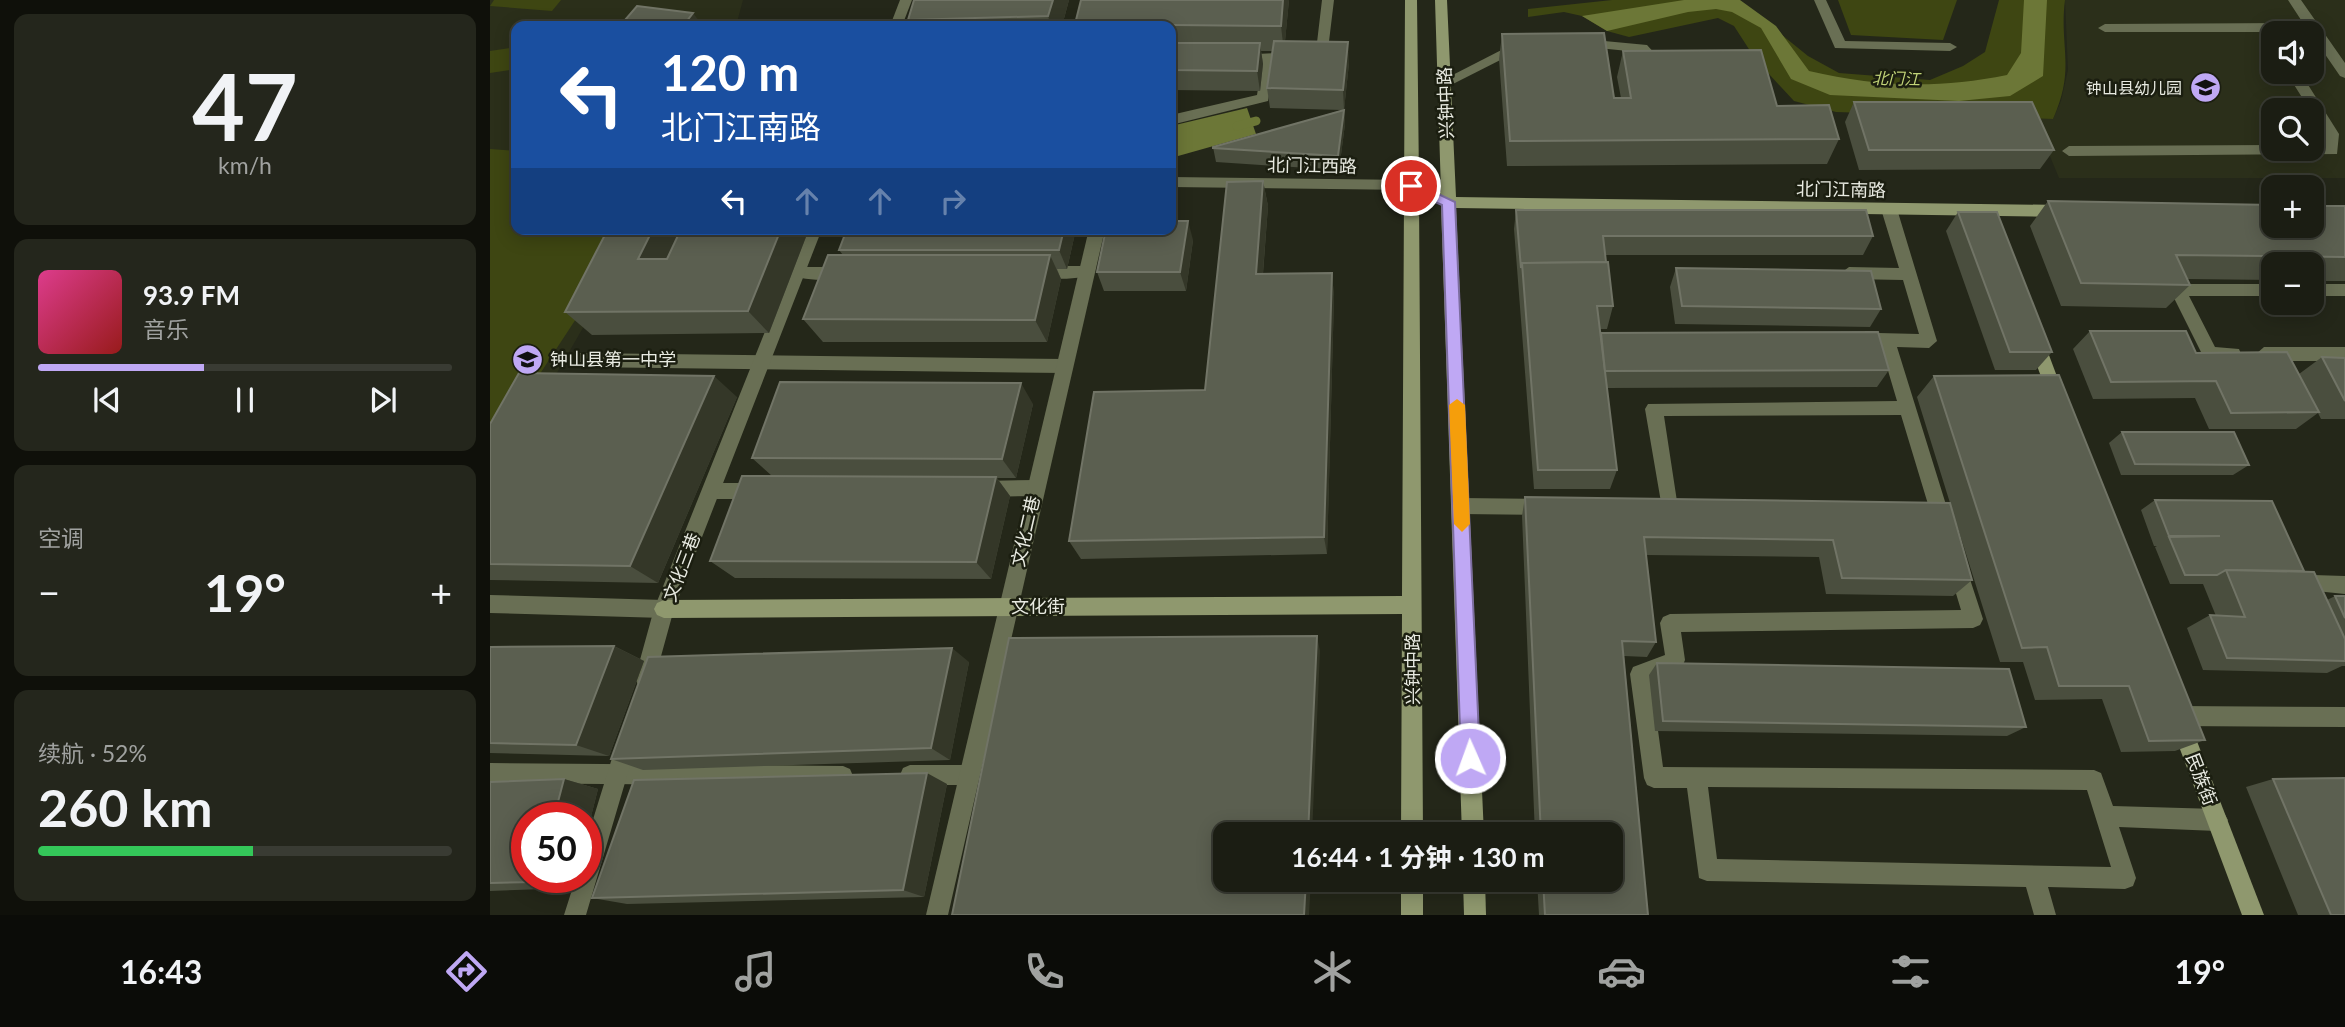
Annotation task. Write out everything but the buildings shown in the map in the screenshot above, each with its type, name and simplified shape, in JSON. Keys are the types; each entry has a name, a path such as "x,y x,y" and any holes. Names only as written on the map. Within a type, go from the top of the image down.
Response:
{"main road":[{"name":"兴钟中路","path":"1411,0 1412,822"},
{"name":"兴钟中路","path":"1441,0 1473,822"},
{"name":"北门江南路","path":"1411,186 1448,202 1889,209 1989,218 2083,211"},
{"path":"2030,326 2064,416"},
{"name":"文化街","path":"664,609 1412,605"},
{"name":"民族街","path":"2175,710 2253,915"},
{"path":"1412,892 1412,915"},
{"path":"1474,892 1475,915"}],"street":[{"path":"898,21 906,0"},
{"path":"1227,58 1322,55 1328,0"},
{"path":"1820,0 1840,45 1950,47"},
{"path":"2294,0 2309,21"},
{"path":"2105,28 2261,34"},
{"path":"1444,83 1532,38"},
{"path":"1573,42 1642,48 1664,71"},
{"path":"2324,43 2345,73"},
{"path":"1176,119 1264,98 1269,58"},
{"path":"2069,151 2332,150 2339,134 2302,84"},
{"name":"北门江西路","path":"1176,182 1411,186"},
{"path":"1860,340 1929,341 1889,209"},
{"name":"文化三巷","path":"639,699 664,609 710,491 721,449 762,360 812,235"},
{"name":"文化二巷","path":"937,915 1096,235"},
{"path":"1018,272 1087,272"},
{"path":"797,273 866,273"},
{"path":"1827,273 1909,274"},
{"path":"2261,290 2178,290 2210,353 2345,354"},
{"path":"2324,290 2345,290"},
{"path":"1696,777 1707,870 2125,878 2094,780 1696,777 1654,778 1640,674 1675,660 1670,623 1973,619 1933,511 1908,408 1887,340"},
{"path":"578,360 762,360 1065,366"},
{"path":"1669,508 1654,409 1908,408"},
{"path":"967,489 1035,488"},
{"path":"710,491 778,491"},
{"path":"1461,506 1559,507"},
{"path":"2313,584 2345,585"},
{"path":"490,604 664,609"},
{"path":"2175,710 2345,717"},
{"path":"575,915 631,725"},
{"path":"490,773 861,776"},
{"path":"888,775 969,775"},
{"path":"2105,816 2217,820"},
{"path":"2033,876 2045,915"}],"shaded area":[{"name":"钟山县第一中学","path":"490,0 743,0 737,21 511,21 511,235 637,235 490,489"},
{"path":"494,0 561,0 552,11 490,6"},
{"path":"1612,0 1739,0 1808,56 1839,73 1930,80 1963,66 1985,52 1999,0 2065,0 2064,86 2053,119 1836,112 1794,101 1756,60 1734,26 1718,18 1629,37 1607,31 1582,16 1564,12 1528,17 1528,9"},
{"path":"1684,0 1740,0 1776,26 1809,71 1884,83 1932,84 2007,75 2021,53 2024,0 2047,0 2043,76 2010,96 1959,101 1830,95 1791,79 1761,28 1732,12 1716,9 1688,12 1607,31 1582,16"},
{"path":"1838,0 1957,0 1943,40 1851,35"},
{"name":"钟山县幼儿园","path":"2065,0 2345,0 2345,178 2324,178 2324,175 2261,175 2261,178 2059,178 2034,118 2053,119 2061,101 2068,70"},
{"path":"511,48 511,70 490,73 490,51"},
{"path":"1247,108 1256,134 1176,157 1176,125"},
{"path":"490,149 511,151 511,235 631,235 490,450"}],"waterway":[{"name":"北门江","path":"1237,126 1256,121"}],"slow traffic":[{"path":"1457,405 1462,524"}],"place":[{"name":"钟山县幼儿园","path":"2205,87"},
{"name":"钟山县第一中学","path":"527,359"}],"route":[{"path":"1411,186 1448,202 1470,758"}]}
